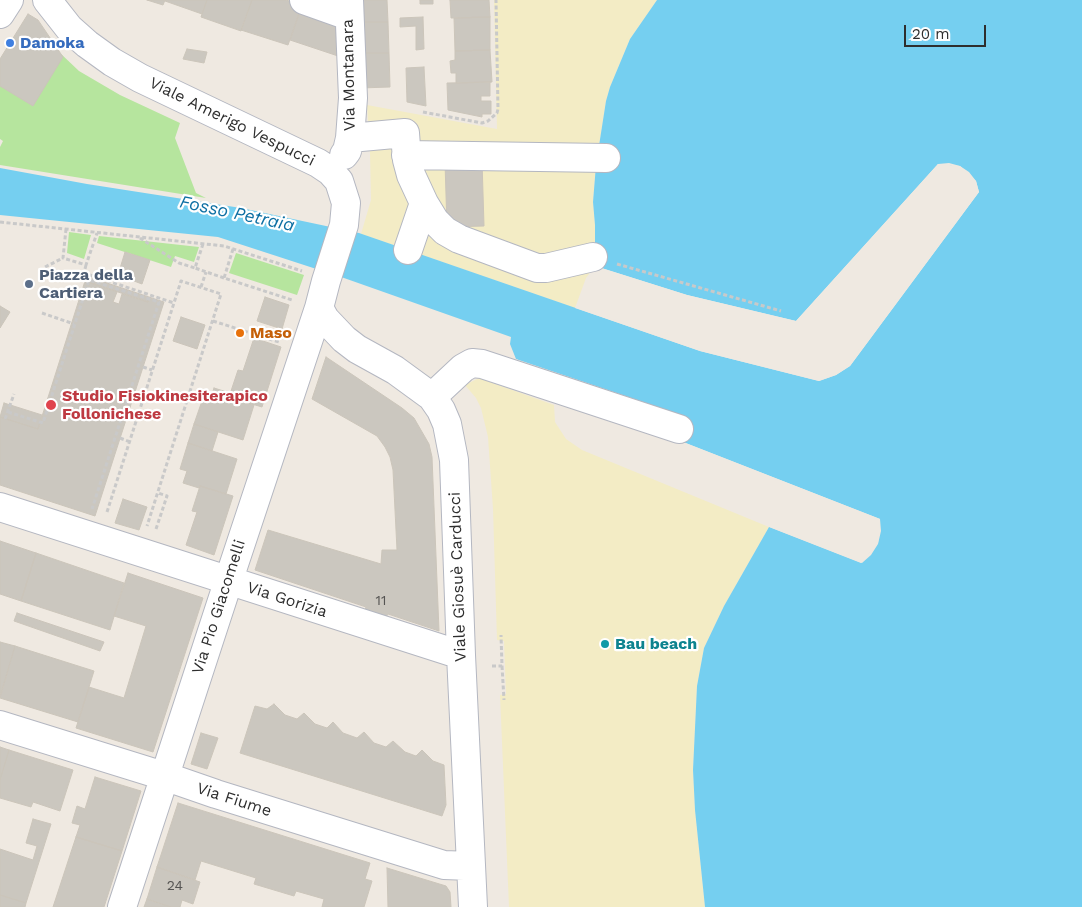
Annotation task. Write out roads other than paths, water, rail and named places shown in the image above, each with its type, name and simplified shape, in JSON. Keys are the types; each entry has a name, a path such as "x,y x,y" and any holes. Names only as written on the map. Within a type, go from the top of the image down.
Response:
{"street":[{"path":"0,14 9,0"},
{"name":"Viale Amerigo Vespucci","path":"47,0 70,28 87,44 112,62 140,78 301,155 325,168 339,181 346,203 344,225 318,278 319,308"},
{"path":"304,0 349,8"},
{"name":"Via Montanara","path":"325,168 344,155 350,138 353,98 349,8"},
{"path":"350,138 406,134 407,160 412,178 424,203 435,221 445,231 459,239 538,268 546,268 593,257"},
{"path":"406,155 606,158"},
{"path":"408,250 424,203"},
{"name":"Viale Giosuè Carducci","path":"319,308 325,319 344,339 357,349 396,370 432,397 441,410 447,424 454,460 460,655 473,907"},
{"name":"Via Pio Giacomelli","path":"122,907 319,308"},
{"path":"432,397 463,368 472,363 482,364 679,429"},
{"name":"Via Gorizia","path":"0,507 460,655"},
{"name":"Via Fiume","path":"0,725 444,865 471,866"}],"water":[{"name":"Fosso Petraia","path":"657,0 1082,0 1082,907 705,907 693,770 697,686 704,648 724,606 769,527 861,563 878,543 880,519 660,433 516,359 510,344 511,337 344,278 218,237 0,215 0,168 87,184 241,208 359,233 700,351 819,381 836,375 850,366 979,192 976,181 960,166 938,164 796,321 687,295 595,266 593,202 596,165 606,101 630,39"}],"place":[{"name":"Damoka","path":"10,43"},
{"name":"Piazza della Cartiera","path":"29,284"},
{"name":"Maso","path":"240,333"},
{"name":"Studio Fisiokinesiterapico Follonichese","path":"51,405"},
{"name":"Bau beach","path":"605,644"}]}
